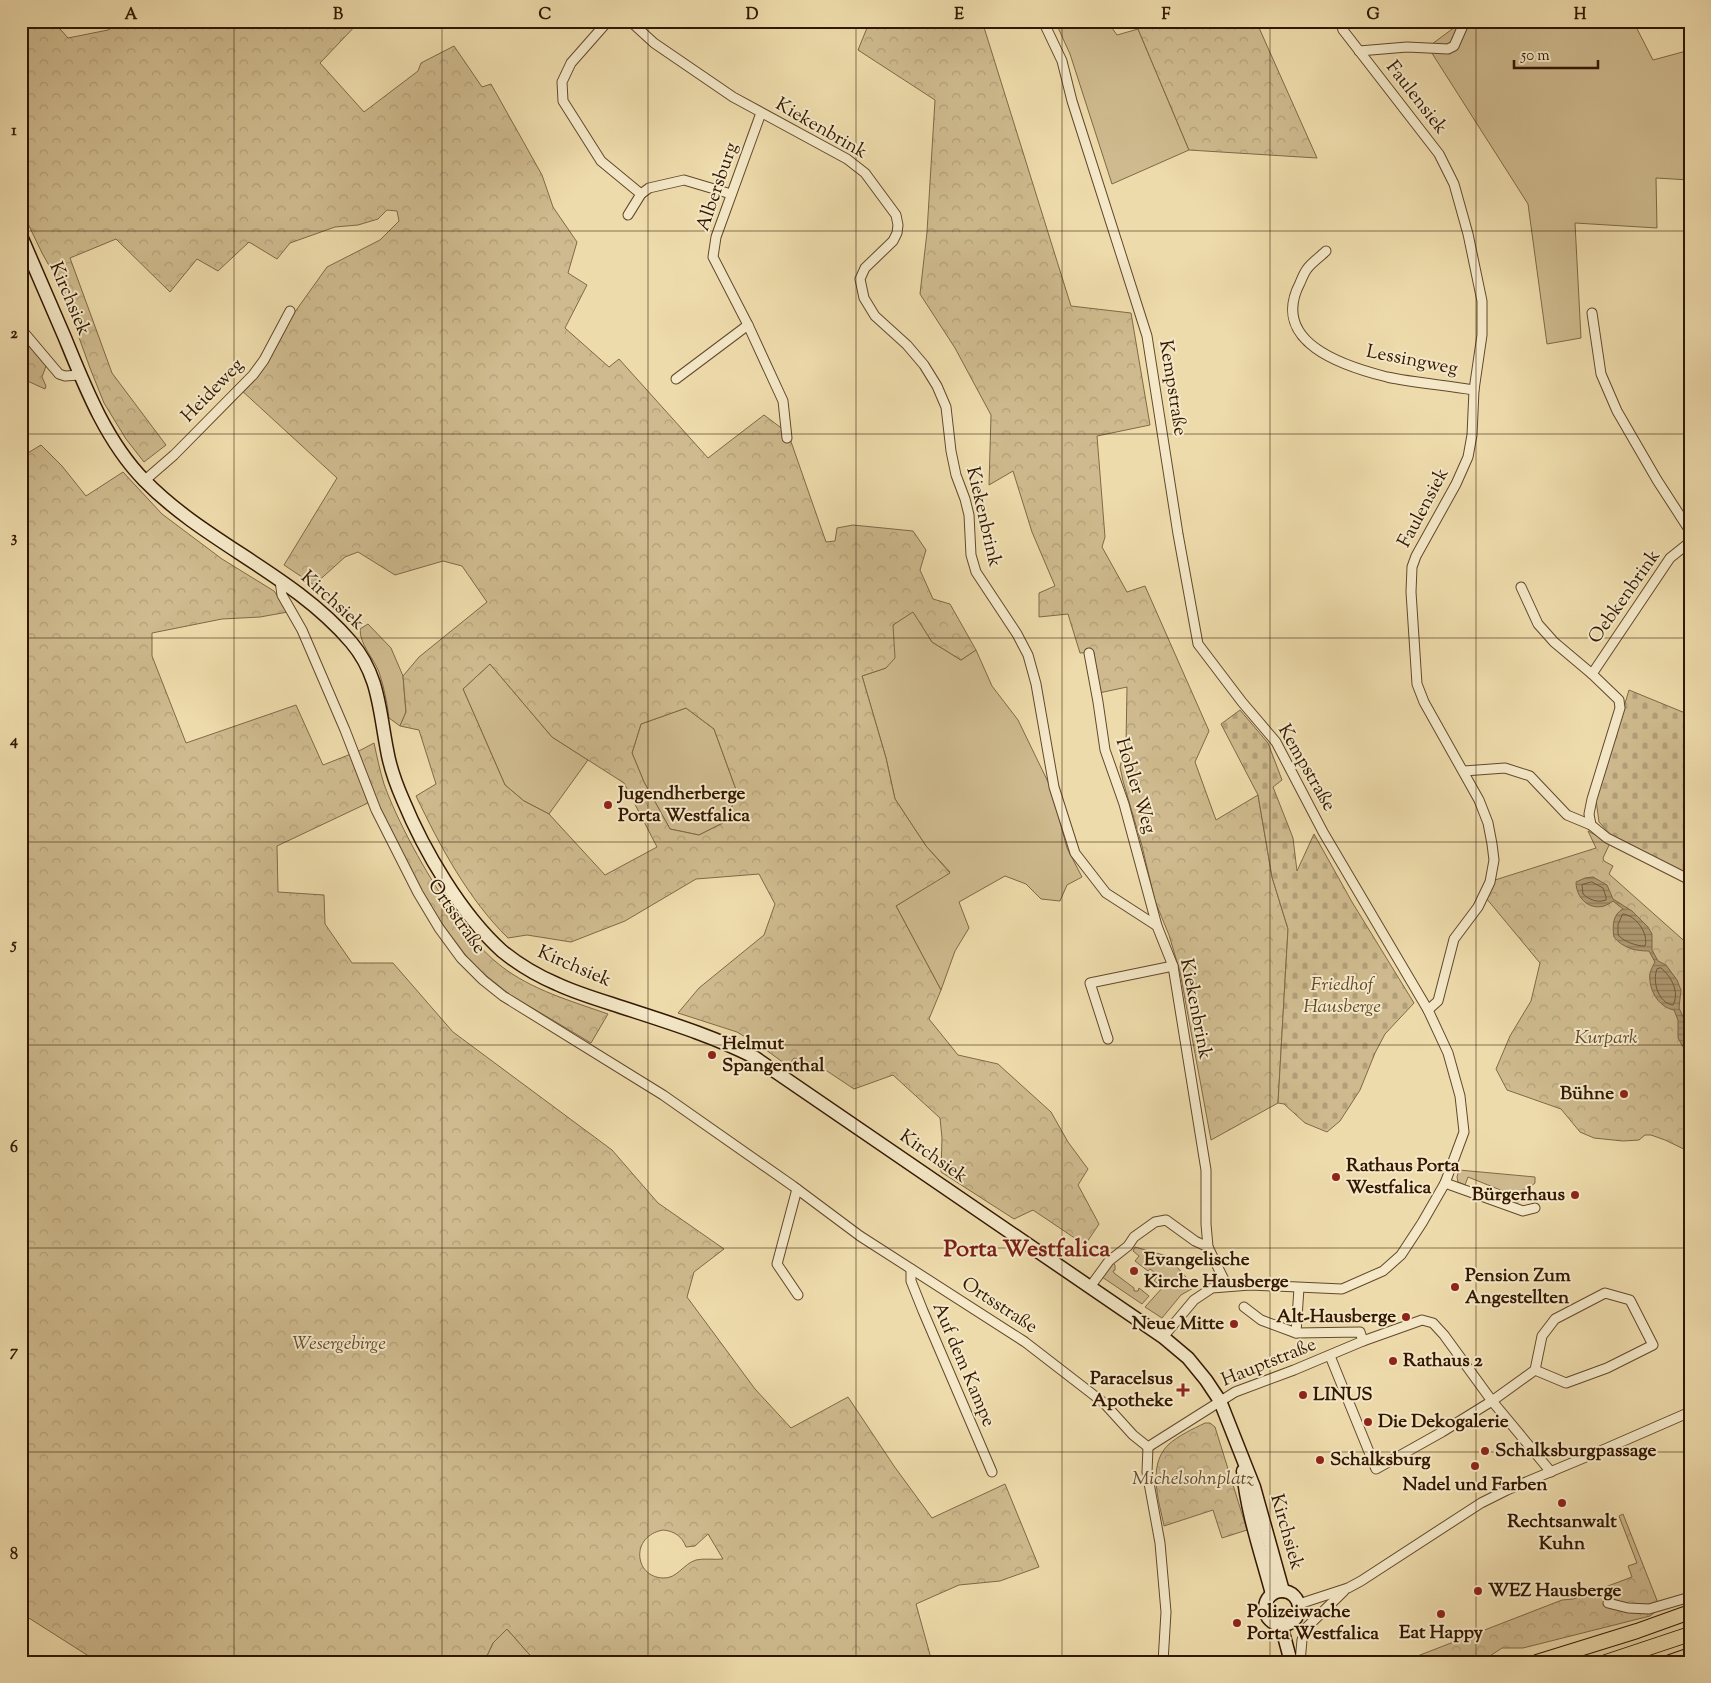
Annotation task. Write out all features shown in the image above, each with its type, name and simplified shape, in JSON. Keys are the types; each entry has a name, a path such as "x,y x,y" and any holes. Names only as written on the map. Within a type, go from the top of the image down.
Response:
{"main road":[{"name":"Kirchsiek","path":"21,236 80,374 114,442 144,481 176,509 221,542 300,594 344,633 359,652 370,670 377,690 387,752 403,801 439,869 475,922 503,952 556,984 703,1034 754,1057 1163,1337 1188,1358 1220,1401 1254,1487 1278,1592"},
{"path":"1278,1592 1293,1595 1299,1604 1296,1619 1292,1623 1282,1625 1271,1621 1265,1612 1266,1602 1278,1592"},
{"path":"1537,1662 1637,1631 1690,1612"},
{"path":"1282,1625 1291,1662"},
{"path":"1606,1662 1690,1634"},
{"path":"1670,1662 1690,1655"}],"street":[{"path":"608,21 571,63 562,82 563,101 601,161 641,194"},
{"name":"Kiekenbrink","path":"630,21 662,48 733,97 847,160 865,173 896,215 898,225 893,241 865,268 860,279 864,298 875,316 907,345 924,366 937,386 946,407 956,475 969,515 971,555 976,572 1018,634 1028,655 1036,684 1054,787 1075,853 1106,893 1158,926 1173,966 1206,1170 1208,1247 1227,1286"},
{"name":"Kempstraße","path":"1043,21 1062,61 1072,101 1147,336 1178,534 1198,644 1242,702 1276,742 1323,832 1428,1010 1448,1053 1460,1096 1464,1132 1445,1183 1422,1223 1401,1255 1382,1271 1342,1289 1250,1285 1212,1288 1194,1300 1163,1337"},
{"name":"Faulensiek","path":"1340,21 1342,30 1439,154 1454,184 1468,234 1482,302 1482,335 1474,390 1472,435 1468,457 1443,509 1416,556 1412,567 1411,592 1417,684 1424,702 1479,800 1488,823 1494,860 1490,882 1478,907 1454,938 1438,1001 1428,1010"},
{"name":"Faulensiek","path":"1358,51 1407,47 1448,49 1454,46 1466,21"},
{"name":"Albersburg","path":"761,113 716,237 714,258 748,325 783,401 787,438"},
{"path":"628,215 641,194 648,188 684,180 731,194"},
{"name":"Lessingweg","path":"1326,251 1307,269 1294,293 1291,309 1293,321 1305,340 1324,354 1357,368 1388,377 1474,390"},
{"name":"Heideweg","path":"144,481 174,455 252,375 264,360 290,311"},
{"path":"1592,313 1601,374 1617,411 1690,532"},
{"path":"676,379 748,325"},
{"path":"21,329 59,374 70,376 80,374"},
{"name":"Oebkenbrink","path":"1592,674 1670,558 1690,542"},
{"name":"Ortsstraße","path":"280,581 282,595 302,630 345,730 376,810 398,857 439,928 461,958 483,980 503,996 663,1095 797,1189 860,1236 1018,1337 1104,1403 1133,1435 1148,1446"},
{"name":"Oebkenbrink","path":"1521,587 1538,624 1554,642 1619,700 1620,708 1592,799 1589,814 1591,826"},
{"name":"Hohler Weg","path":"1089,653 1104,750 1124,804 1158,926"},
{"path":"1464,771 1505,768 1530,776 1567,814 1591,826 1607,838 1690,880"},
{"path":"1108,1039 1090,983 1173,966"},
{"path":"1445,1183 1522,1212 1535,1208"},
{"path":"797,1189 778,1264 798,1295"},
{"path":"1090,1287 1109,1262 1128,1246 1134,1237 1156,1222 1166,1220 1195,1241 1208,1247"},
{"name":"Auf dem Kampe","path":"911,1269 911,1281 992,1472"},
{"path":"1296,1334 1299,1288"},
{"path":"1330,1356 1376,1469 1492,1401 1535,1370 1542,1336 1555,1319 1605,1293 1630,1300 1653,1345 1607,1368 1566,1383 1535,1370"},
{"path":"1244,1307 1261,1320 1296,1334 1360,1332 1362,1341"},
{"name":"Hauptstraße","path":"1148,1446 1235,1392 1330,1356 1362,1341 1422,1320 1433,1322 1492,1401 1551,1472"},
{"path":"1300,1662 1302,1640 1307,1627 1348,1588 1481,1503 1507,1490 1690,1412"},
{"path":"1148,1446 1147,1472 1160,1543 1166,1612 1164,1662"},
{"path":"1299,1604 1348,1588"},
{"path":"1608,1603 1628,1608 1649,1609 1690,1597"}],"green space":[{"path":"21,21 53,21 68,38 108,30 120,21 360,21 320,63 364,112 418,71 421,63 454,46 482,87 491,84 542,175 553,207 577,242 568,273 587,285 565,328 609,367 619,359 708,458 764,415 788,433 826,542 835,541 837,528 853,525 913,531 926,550 920,570 933,599 950,604 976,650 961,660 932,642 913,612 893,625 895,658 886,668 862,676 886,758 895,799 926,846 950,873 896,906 941,990 929,1019 958,1055 998,1064 1051,1112 1068,1142 1088,1169 1078,1185 1099,1224 1085,1245 1033,1210 1014,1219 941,1172 942,1138 940,1118 893,1075 854,1089 824,1069 794,1058 788,1066 737,1032 678,1013 699,988 764,935 775,904 759,874 696,879 625,921 571,942 527,935 508,938 480,906 456,871 416,796 436,784 419,730 400,726 406,712 403,676 419,657 487,602 462,566 443,561 395,575 358,552 345,557 314,585 284,565 337,478 240,389 327,267 380,240 399,221 397,211 387,210 378,219 358,225 335,227 290,243 277,259 249,242 218,271 197,259 170,292 116,239 70,258 112,373 166,445 144,462 126,439 104,403 60,285 21,209","holes":["490,664 552,737 624,783 657,847 605,875 549,814 524,801 505,785 463,689","686,708 714,729 738,795 723,823 699,835 670,829 644,782 632,753 641,724"]},
{"path":"982,21 1071,306 1131,313 1150,425 1097,436 1105,537 1102,547 1127,592 1145,586 1209,731 1195,762 1216,820 1258,795 1272,877 1288,929 1278,1103 1211,1140 1180,972 1169,935 1155,901 1120,767 1126,744 1127,687 1099,693 1094,652 1080,653 1068,614 1039,617 1039,593 1055,586 1032,532 1013,471 989,485 991,415 955,348 920,294 927,232 935,100 858,50 869,23"},
{"path":"1055,21 1107,21 1117,35 1138,29 1189,150 1112,184 1070,54"},
{"path":"1140,21 1256,21 1317,158 1189,150 1138,29"},
{"path":"1463,21 1633,21 1653,60 1690,50 1690,180 1656,178 1657,228 1575,223 1581,338 1547,344 1528,204 1428,47"},
{"path":"21,337 46,366 42,377 46,386 45,389 21,378"},
{"name":"Wesergebirge","path":"41,445 62,466 86,496 123,472 162,514 222,559 274,591 288,612 260,617 222,619 152,633 152,656 186,743 296,705 323,765 351,754 370,802 277,846 278,892 324,895 325,924 352,963 393,963 453,1032 612,1150 658,1203 724,1249 694,1272 687,1297 755,1389 791,1428 848,1397 894,1466 932,1518 1005,1484 1039,1567 1000,1581 959,1585 916,1604 932,1662 536,1662 507,1629 493,1643 485,1660 486,1662 98,1662 21,1613 21,457","holes":["663,1530 680,1537 686,1547 695,1546 708,1534 723,1559 696,1560 668,1578 653,1576 646,1571 642,1564 641,1548 645,1540 652,1534"]},
{"path":"913,611 932,642 961,660 976,650 992,686 1018,720 1051,788 1067,848 1082,877 1067,885 1060,901 1041,899 1026,884 1005,876 959,902 969,928 955,951 941,990 896,906 950,872 926,846 895,799 886,758 862,676 886,668 893,625"},
{"path":"368,624 391,648 403,676 406,712 400,726 389,718 379,672 362,640 360,629"},
{"path":"490,664 552,737 588,760 549,814 524,801 505,785 463,689"},
{"path":"1629,690 1690,715 1690,875 1612,836 1599,822 1596,800"},
{"path":"686,708 714,729 738,795 723,823 699,835 670,829 644,782 632,753 641,724"},
{"name":"Friedhof Hausberge","path":"1240,710 1268,743 1282,780 1273,787 1293,838 1297,871 1314,834 1352,902 1414,1003 1385,1034 1360,1090 1340,1121 1327,1132 1305,1123 1284,1104 1278,1103 1288,929 1272,877 1258,795 1221,724"},
{"path":"374,743 384,784 392,805 418,856 450,908 484,951 501,966 526,982 552,994 608,1014 591,1043 509,994 473,965 431,909 397,849 357,752"},
{"name":"Kurpark","path":"1588,831 1610,843 1603,858 1604,861 1613,866 1609,874 1690,946 1690,1152 1651,1135 1645,1135 1639,1140 1623,1141 1594,1138 1580,1132 1561,1109 1507,1090 1496,1069 1510,1036 1531,1001 1540,963 1486,898 1495,880 1596,848"},
{"path":"1459,1170 1535,1177 1535,1183 1529,1188 1532,1194 1529,1196 1524,1189 1517,1194 1521,1201 1514,1203 1500,1199 1503,1191 1468,1177 1465,1185 1458,1182"},
{"path":"1135,1247 1167,1256 1195,1287 1181,1295 1162,1318 1145,1307 1163,1287 1154,1281 1158,1275 1150,1269 1148,1271 1135,1261 1139,1256 1133,1251"},
{"path":"1113,1263 1115,1265 1114,1273 1134,1288 1134,1291 1138,1291 1139,1288 1149,1296 1142,1304 1102,1277"},
{"name":"Michelsohnplatz","path":"1205,1423 1210,1423 1215,1427 1247,1530 1222,1538 1213,1510 1164,1526 1156,1484 1158,1463 1168,1445 1186,1432"},
{"path":"1623,1514 1660,1608 1650,1616 1523,1648 1502,1648 1490,1656 1474,1662 1402,1662 1562,1600 1573,1599 1632,1577 1628,1566 1637,1563 1619,1516"},
{"path":"507,1629 536,1662 486,1662 485,1660 493,1643"}],"water":[{"path":"1593,877 1607,885 1613,899 1632,911 1648,927 1652,934 1652,950 1658,961 1666,965 1677,980 1681,990 1679,1008 1684,1019 1690,1023 1690,1059 1678,1038 1678,1020 1674,1010 1663,1005 1652,991 1650,973 1655,962 1649,951 1630,948 1621,944 1614,937 1614,921 1617,914 1623,909 1613,901 1600,907 1594,906 1588,904 1579,895 1576,882"}],"place":[{"name":"Jugendherberge Porta Westfalica","path":"608,805"},
{"name":"Helmut Spangenthal","path":"712,1055"},
{"name":"Bühne","path":"1624,1094"},
{"name":"Rathaus Porta Westfalica","path":"1336,1177"},
{"name":"Bürgerhaus","path":"1575,1195"},
{"name":"Evangelische Kirche Hausberge","path":"1134,1271"},
{"name":"Pension Zum Angestellten","path":"1455,1287"},
{"name":"Alt-Hausberge","path":"1406,1317"},
{"name":"Neue Mitte","path":"1234,1324"},
{"name":"Rathaus 2","path":"1393,1361"},
{"name":"Paracelsus Apotheke","path":"1183,1390"},
{"name":"LINUS","path":"1303,1395"},
{"name":"Die Dekogalerie","path":"1368,1422"},
{"name":"Schalksburgpassage","path":"1485,1451"},
{"name":"Schalksburg","path":"1320,1460"},
{"name":"Nadel und Farben","path":"1475,1466"},
{"name":"Rechtsanwalt Kuhn","path":"1562,1503"},
{"name":"WEZ Hausberge","path":"1478,1591"},
{"name":"Eat Happy","path":"1441,1614"},
{"name":"Polizeiwache Porta Westfalica","path":"1237,1623"}],"district":[{"name":"Porta Westfalica","path":"1027,1250"}]}
